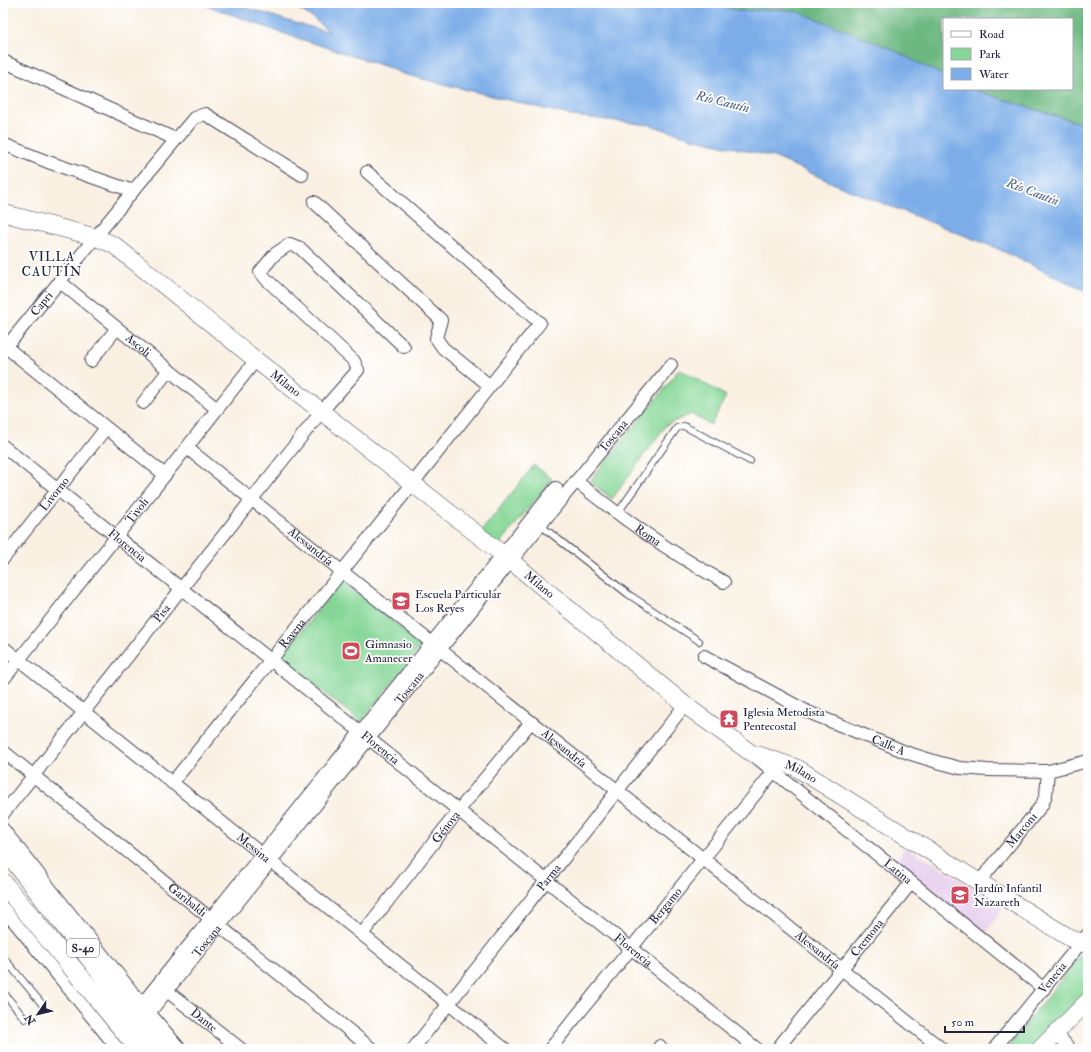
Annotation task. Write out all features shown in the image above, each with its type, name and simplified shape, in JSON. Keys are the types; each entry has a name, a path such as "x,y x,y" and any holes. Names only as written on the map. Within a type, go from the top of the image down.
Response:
{"main road":[{"name":"S-40","path":"3,846 127,1006 163,1049"},
{"name":"S-40","path":"3,882 139,1049"}],"street":[{"path":"3,61 175,139"},
{"name":"Capri","path":"5,349 175,139 194,118 205,114 302,175"},
{"path":"3,144 48,162 133,191"},
{"name":"Ravena","path":"172,783 540,323 367,172"},
{"path":"314,202 441,320 436,338 443,348 490,386"},
{"name":"Milano","path":"3,213 95,237 114,245 321,412 413,483 685,705 751,753 778,767 797,768 979,882 1086,941"},
{"name":"Pisa","path":"3,814 321,412 358,370 354,361 260,272 275,254 290,244 300,248 404,347"},
{"name":"Ascoli","path":"60,281 217,409"},
{"path":"91,361 117,328"},
{"path":"5,349 165,475"},
{"name":"Tivoli","path":"3,680 256,360"},
{"name":"Toscana","path":"506,558 540,525 671,365"},
{"path":"143,403 169,370"},
{"name":"Livorno","path":"5,551 58,490 106,428"},
{"name":"Florencia","path":"3,446 757,1049"},
{"name":"Alessandría","path":"187,448 942,1049"},
{"name":"Roma","path":"576,481 617,514 684,560 724,582"},
{"name":"Toscana","path":"146,1008 506,558 556,488"},
{"name":"Messina","path":"3,647 505,1049"},
{"name":"Calle A","path":"704,656 808,712 908,753 937,762 960,768 1048,771 1088,761"},
{"name":"Parma","path":"413,1049 685,705"},
{"name":"Génova","path":"362,934 459,810 531,722"},
{"name":"Garibaldi","path":"3,751 372,1049"},
{"name":"Bergamo","path":"550,1049 778,767"},
{"name":"Latina","path":"778,767 911,883 1044,990"},
{"name":"Marconi","path":"979,882 1042,805 1046,795 1048,771"},
{"path":"3,829 180,1049"},
{"name":"Cremona","path":"777,1049 911,883"},
{"path":"3,908 7,922 118,1049"},
{"name":"Toscana","path":"146,1008 167,991 215,922"},
{"name":"Venecia","path":"994,1049 1086,941"},
{"name":"Dante","path":"167,991 241,1049"},
{"path":"1040,1049 1088,1001"},
{"path":"1056,1033 1070,1049"}],"lane":[{"path":"617,514 678,428 684,426 750,461"},
{"path":"540,525 628,594 700,641"},
{"path":"3,957 42,1004"},
{"path":"3,992 25,1019"}],"shaded area":[{"name":"Jardín Infantil Nazareth","path":"905,847 936,864 1003,907 985,935 895,862"}],"green space":[{"path":"717,3 1088,3 1088,126 974,90 1073,90 1073,18 943,18 943,75 887,47 780,9 737,11"},
{"path":"679,369 726,396 711,425 691,414 666,425 612,499 592,483 592,478"},
{"path":"534,465 552,479 499,545 480,533"},
{"name":"Gimnasio Amanecer","path":"342,580 422,645 361,722 280,658"},
{"path":"1087,954 1088,1005 1043,1049 1006,1049 1079,957"}],"water":[{"name":"Río Cautín","path":"200,3 228,3 330,32 313,18 289,3 717,3 737,11 780,9 799,12 887,47 943,75 943,90 974,90 1088,126 1088,292 996,248 844,188 774,157 692,138 650,125 573,116 403,74 390,68 282,33"}],"place":[{"name":"Escuela Particular Los Reyes","path":"401,601"},
{"name":"Gimnasio Amanecer","path":"351,651"},
{"name":"Iglesia Metodista Pentecostal","path":"729,719"},
{"name":"Jardín Infantil Nazareth","path":"960,895"}],"district":[{"name":"VILLA CAUTÍN","path":"52,264"}]}
